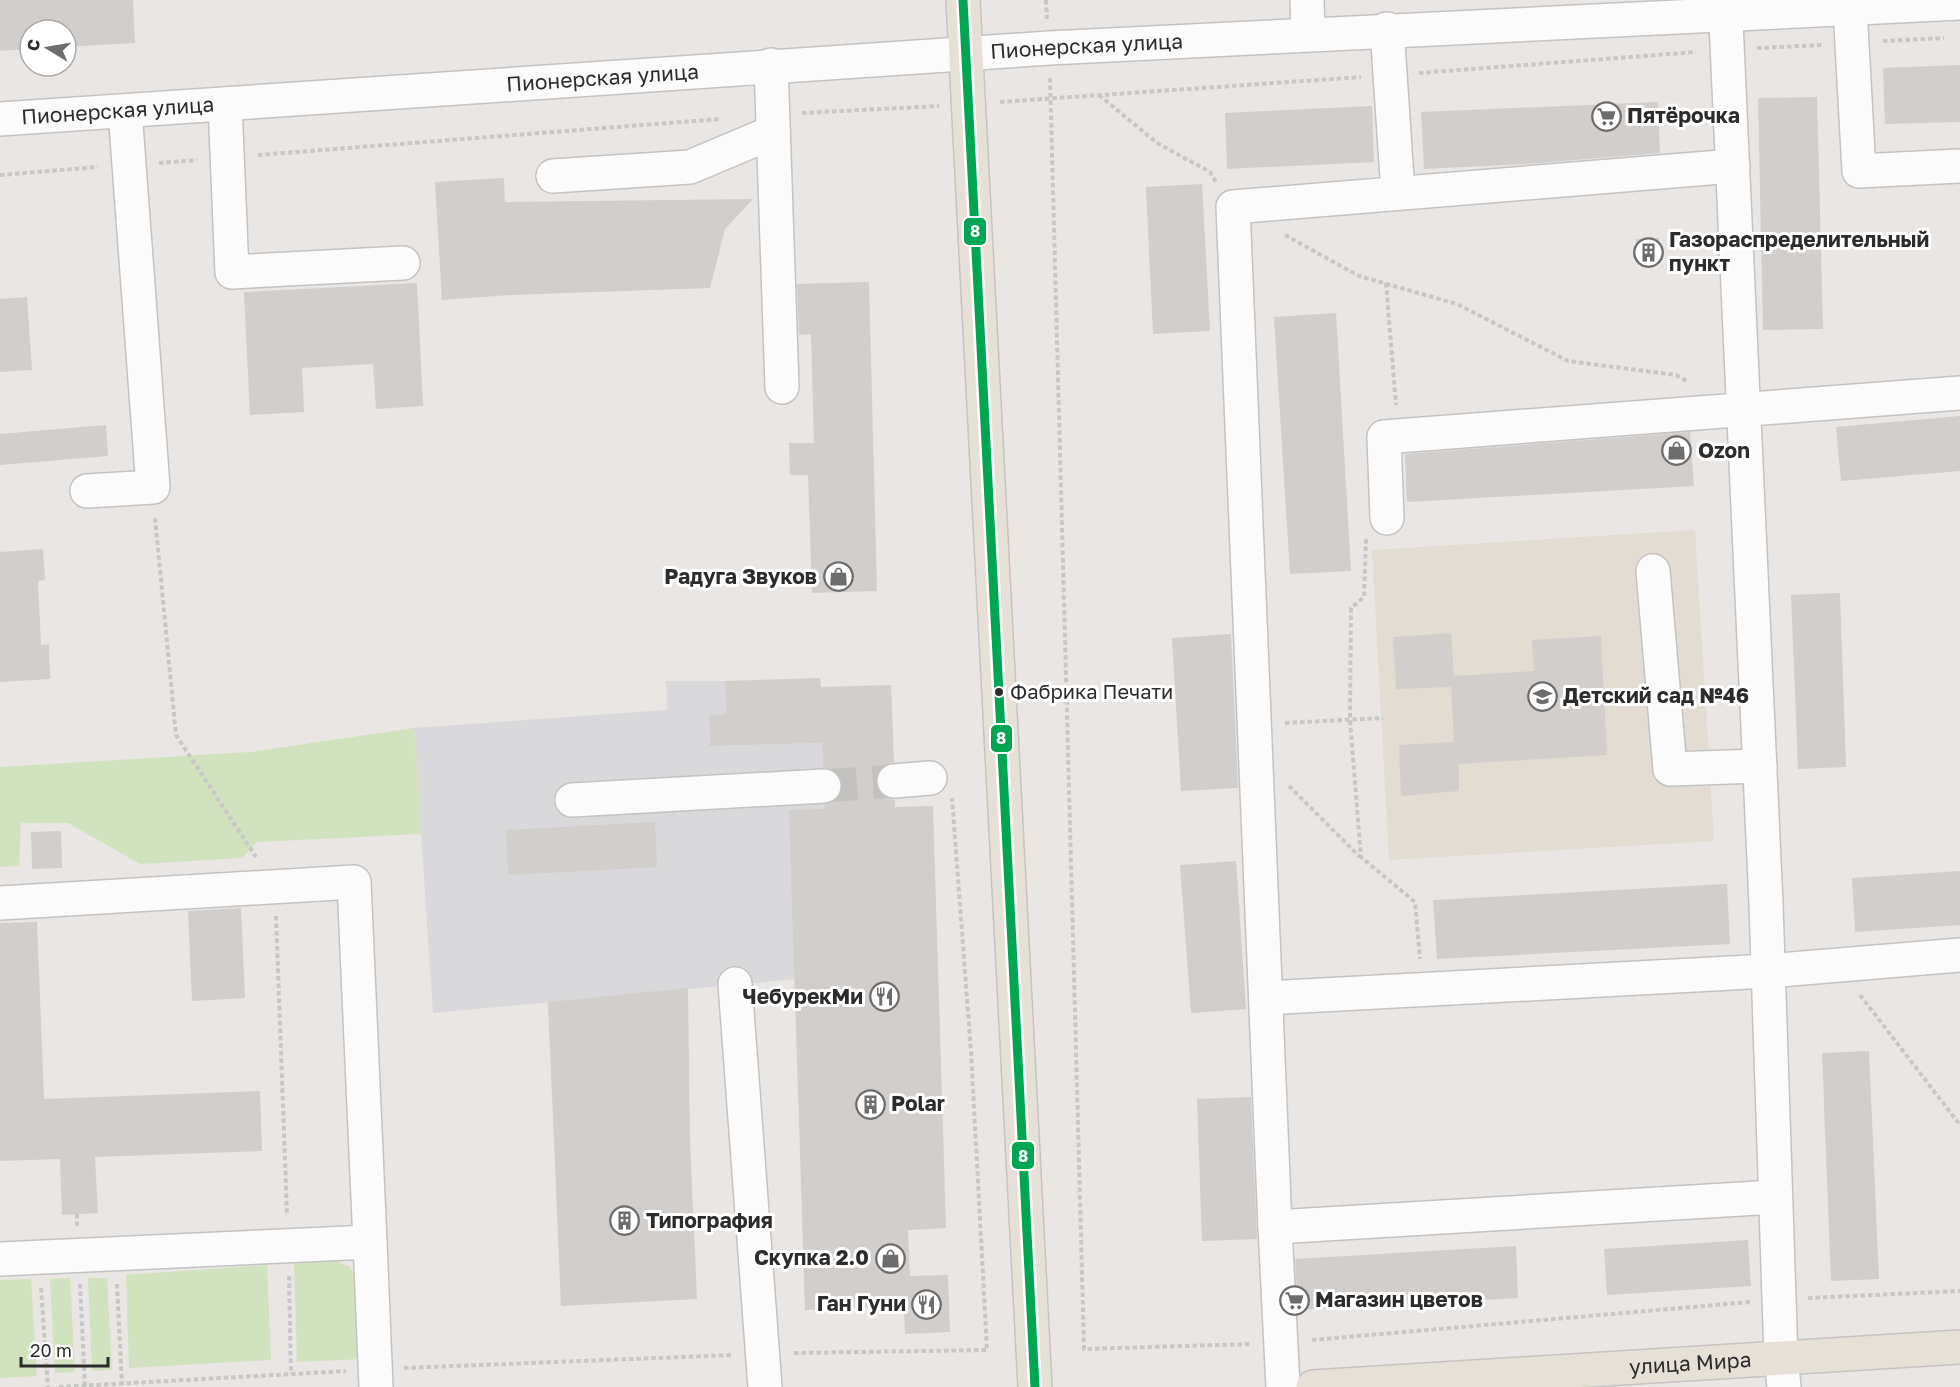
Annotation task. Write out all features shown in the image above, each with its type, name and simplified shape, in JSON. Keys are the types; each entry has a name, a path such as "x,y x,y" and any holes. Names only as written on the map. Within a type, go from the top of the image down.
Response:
{"main road":[{"path":"963,0 1035,1387"},
{"name":"улица Мира","path":"1314,1387 1783,1372 1960,1347"}],"street":[{"path":"1307,0 1308,34"},
{"name":"Пионерская улица","path":"0,119 771,65 1725,7 1850,8 1960,3"},
{"path":"1725,7 1760,766 1783,1372"},
{"path":"1850,8 1859,171 1960,166"},
{"path":"1387,29 1398,193"},
{"path":"771,65 782,387"},
{"path":"225,104 232,272 404,263"},
{"path":"87,491 153,487 125,111"},
{"path":"553,176 690,167 772,124"},
{"path":"1283,1387 1233,207 1732,166"},
{"path":"1387,518 1384,437 1960,393"},
{"path":"1653,571 1670,769 1760,766"},
{"path":"894,781 941,783"},
{"path":"572,800 824,786"},
{"path":"0,903 354,882 375,1378"},
{"path":"1266,998 1768,971 1960,955"},
{"path":"735,984 765,1387"},
{"path":"1275,1227 1775,1197"},
{"path":"0,1259 370,1242"}],"path":[{"path":"772,124 967,105 1728,49 1949,38"},
{"path":"1099,95 1157,143 1209,172 1233,207"},
{"path":"0,175 724,119"},
{"path":"1275,230 1359,276 1457,304 1568,361 1676,375 1695,385"},
{"path":"1386,284 1399,436"},
{"path":"1361,857 1350,720 1352,608 1364,597 1364,543 1376,521 1387,518"},
{"path":"1255,739 1350,720 1383,718"},
{"path":"1255,739 1361,857 1415,902 1423,990"},
{"path":"59,1387 291,1374 375,1378 762,1354 987,1350 971,1052 941,783"},
{"path":"1838,966 1960,1125"},
{"path":"288,1244 291,1374"},
{"path":"116,1253 122,1384"},
{"path":"79,1255 85,1386"},
{"path":"39,1257 48,1387"}],"shaded area":[{"name":"Детский сад №46","path":"1695,530 1714,841 1389,860 1372,550"},
{"path":"666,681 725,681 726,714 709,715 710,746 822,743 825,809 795,979 433,1013 414,728 667,710"}],"green space":[{"path":"414,728 421,834 257,842 242,858 140,864 68,823 21,823 19,866 0,867 0,767 251,752"},
{"path":"333,1260 350,1267 357,1281 362,1359 297,1362 294,1263"},
{"path":"267,1265 271,1360 129,1368 126,1275"},
{"path":"70,1278 75,1372 55,1373 50,1279"},
{"path":"88,1278 107,1278 112,1370 92,1371"},
{"path":"31,1279 37,1376 0,1378 0,1280"}],"building":[{"path":"0,0 133,0 135,43 78,46 78,18 18,18 18,50 0,51"},
{"path":"1960,65 1960,122 1885,124 1883,68"},
{"path":"1817,97 1823,329 1763,330 1758,98"},
{"path":"1658,102 1660,153 1526,164 1424,169 1421,112"},
{"path":"1372,106 1374,162 1227,169 1225,113"},
{"path":"504,178 505,202 753,199 725,229 710,288 510,295 442,300 435,182"},
{"path":"1202,184 1210,331 1153,334 1146,187"},
{"name":"Газораспределительный пункт","path":"1659,238 1660,264 1637,265 1636,239"},
{"path":"869,282 877,591 812,593 808,475 790,475 789,443 814,443 811,334 799,335 797,284"},
{"path":"417,283 423,406 376,409 373,364 302,368 304,412 250,415 244,292"},
{"path":"27,297 32,370 0,372 0,299"},
{"path":"1336,313 1351,571 1290,574 1274,317"},
{"path":"1960,416 1960,471 1841,481 1836,427"},
{"path":"106,425 108,456 0,465 0,434"},
{"path":"1690,432 1694,486 1407,502 1405,454"},
{"path":"43,549 45,580 38,581 41,645 49,644 50,679 0,682 0,552"},
{"path":"1840,593 1846,767 1798,769 1791,595"},
{"path":"1451,633 1454,676 1534,671 1532,640 1601,636 1607,755 1459,764 1459,791 1401,796 1399,745 1454,742 1451,687 1396,689 1393,637"},
{"path":"1231,634 1238,788 1181,791 1172,638"},
{"name":"Polar","path":"820,678 821,687 891,685 894,762 883,766 877,774 875,783 879,792 886,798 895,800 895,807 933,806 946,1228 908,1230 910,1276 948,1275 950,1332 905,1334 904,1306 805,1310 789,810 825,809 824,805 834,802 840,795 843,784 839,775 823,767 822,743 710,746 709,715 726,714 725,681"},
{"path":"655,822 657,867 508,875 506,830"},
{"path":"61,831 62,868 32,869 31,832"},
{"path":"1236,861 1246,1009 1191,1013 1180,865"},
{"path":"1960,871 1960,925 1855,932 1852,878"},
{"path":"1727,884 1730,944 1437,959 1433,900"},
{"path":"241,908 245,998 192,1001 188,911"},
{"path":"37,922 44,1099 260,1091 262,1151 95,1157 98,1213 62,1215 60,1159 0,1161 0,923"},
{"name":"Типография","path":"688,988 690,1142 697,1299 561,1306 548,1002"},
{"path":"1869,1051 1879,1279 1831,1281 1822,1053"},
{"path":"1251,1097 1257,1239 1202,1241 1197,1099"},
{"path":"1748,1240 1751,1286 1607,1295 1604,1249"},
{"path":"1516,1246 1518,1298 1298,1310 1295,1259"}],"tunnel":[{"path":"824,786 894,781"}],"transit line":[{"name":"8","path":"963,0 1035,1387"}],"place":[{"name":"Пятёрочка","path":"1606,116"},
{"name":"Газораспределительный пункт","path":"1648,252"},
{"name":"Ozon","path":"1677,451"},
{"name":"Радуга Звуков","path":"838,577"},
{"name":"Фабрика Печати","path":"999,692"},
{"name":"Детский сад №46","path":"1542,696"},
{"name":"ЧебурекМи","path":"884,997"},
{"name":"Polar","path":"870,1104"},
{"name":"Типография","path":"625,1221"},
{"name":"Скупка 2.0","path":"890,1258"},
{"name":"Магазин цветов","path":"1294,1300"},
{"name":"Ган Гуни","path":"927,1304"}]}
